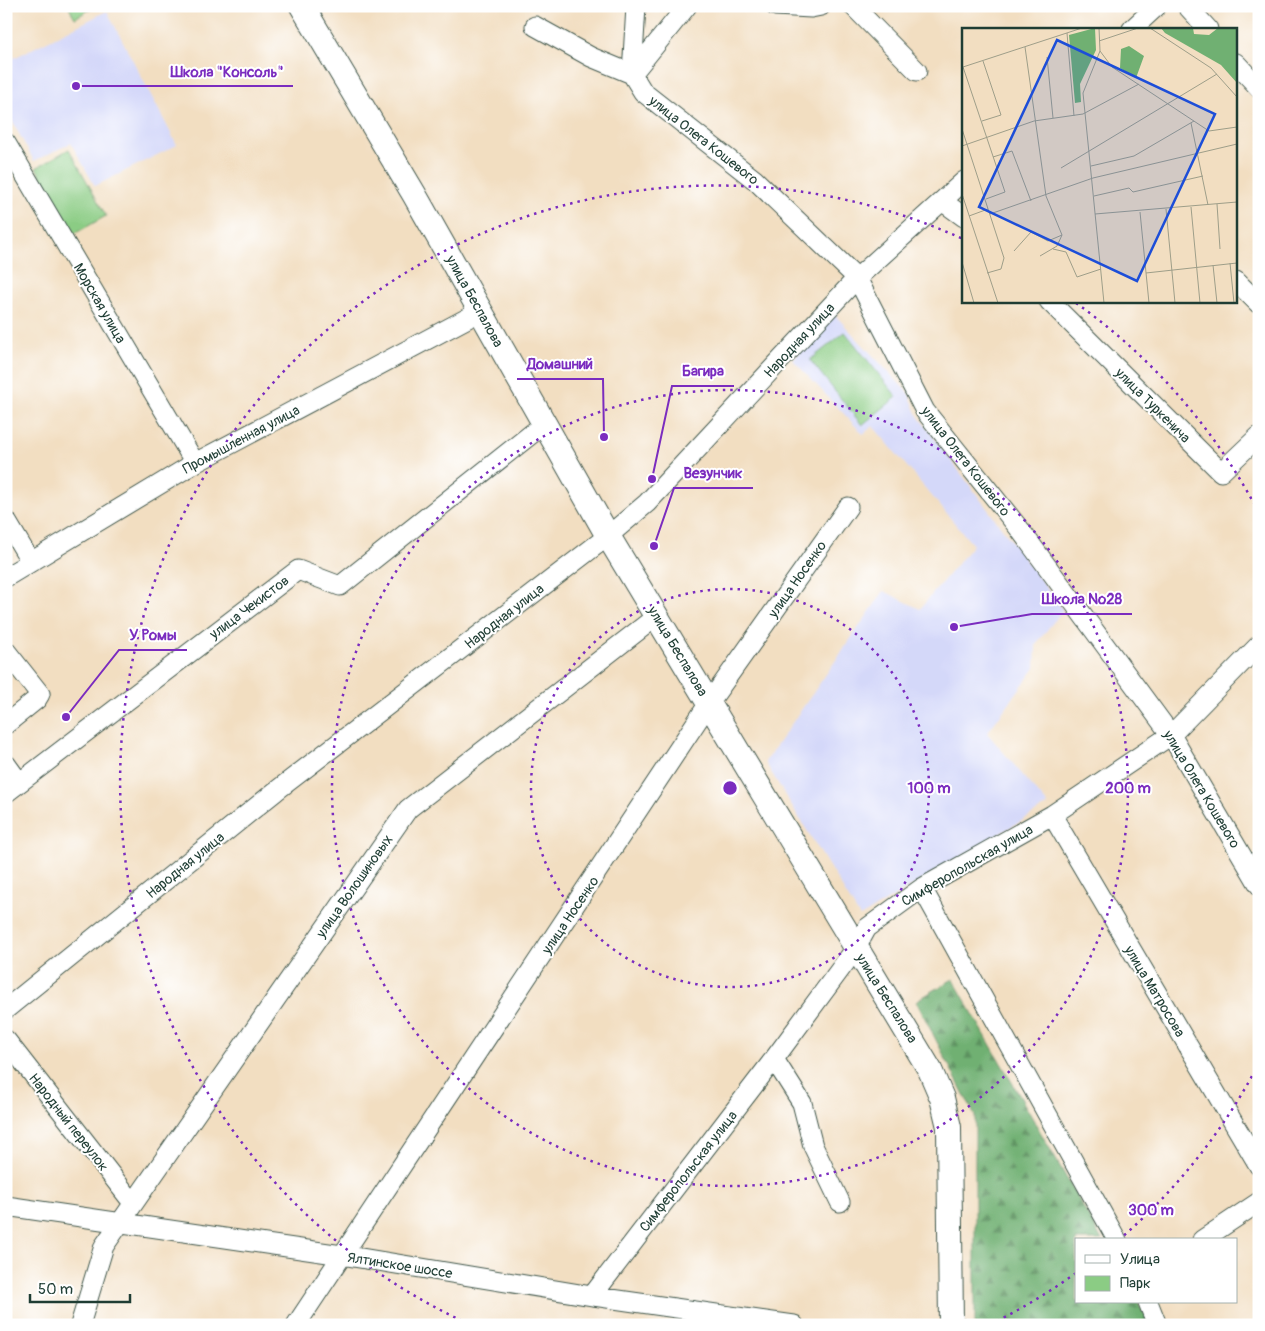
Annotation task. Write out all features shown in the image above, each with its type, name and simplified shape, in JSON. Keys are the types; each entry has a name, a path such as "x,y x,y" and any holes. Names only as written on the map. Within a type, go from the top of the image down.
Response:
{"main road":[{"name":"улица Беспалова","path":"302,6 481,311 608,536 930,1070 947,1117 951,1160 951,1325"}],"street":[{"path":"632,74 636,6"},
{"path":"632,74 687,6"},
{"path":"775,6 811,8 821,6"},
{"path":"853,6 916,71"},
{"path":"1133,28 1157,6"},
{"path":"535,26 591,57 632,74"},
{"path":"1239,72 1259,88"},
{"name":"улица Олега Кошевого","path":"632,74 644,92 755,180 857,278 925,411 1018,527 1171,735 1259,885"},
{"name":"Морская улица","path":"6,143 195,463"},
{"name":"Народная улица","path":"6,1009 276,791 608,536 647,503 857,278 962,183"},
{"path":"942,201 962,216"},
{"path":"1238,283 1259,304"},
{"name":"улица Туркенича","path":"1050,302 1221,472 1259,436"},
{"name":"Промышленная улица","path":"6,577 195,463 481,311"},
{"name":"улица Чекистов","path":"13,787 298,570 340,586 544,424"},
{"name":"улица Носенко","path":"296,1325 576,906 709,702 848,507"},
{"path":"6,520 31,562"},
{"name":"улица Волошиновых","path":"80,1325 104,1246 122,1223 133,1203 408,809 657,616"},
{"name":"Симферопольская улица","path":"592,1296 774,1059 856,948 867,928 922,888 1052,815 1171,735 1259,646"},
{"path":"6,651 40,694 37,700 6,724"},
{"path":"6,764 13,787"},
{"name":"улица Матросова","path":"1052,815 1259,1166"},
{"path":"922,888 1116,1238"},
{"name":"Народный переулок","path":"6,1040 133,1203"},
{"path":"774,1059 802,1103 813,1146 840,1202"},
{"path":"1205,1238 1259,1202"},
{"name":"Ялтинское шоссе","path":"6,1206 342,1255 592,1296 794,1325"},
{"path":"1149,1304 1158,1325"}],"shaded area":[{"path":"107,11 177,145 95,186 71,143 34,161 6,110 6,62"},
{"path":"834,314 909,394 918,416 1063,610 1036,644 1035,668 987,733 1048,805 860,917 765,762 884,591 920,609 973,545 873,426 863,434 793,360"}],"green space":[{"path":"68,6 96,6 75,18"},
{"path":"69,149 106,216 74,234 36,168"},
{"path":"845,332 897,397 862,425 810,360"},
{"path":"953,979 1101,1238 1075,1238 1075,1304 1139,1304 1151,1325 975,1325 975,1116 916,1001"}],"place":[{"name":"Школа \"Консоль\"","path":"76,86"},
{"name":"Домашний","path":"604,437"},
{"name":"Багира","path":"652,479"},
{"name":"Везунчик","path":"654,546"},
{"name":"Школа №28","path":"954,627"},
{"name":"У Ромы","path":"66,717"}]}
